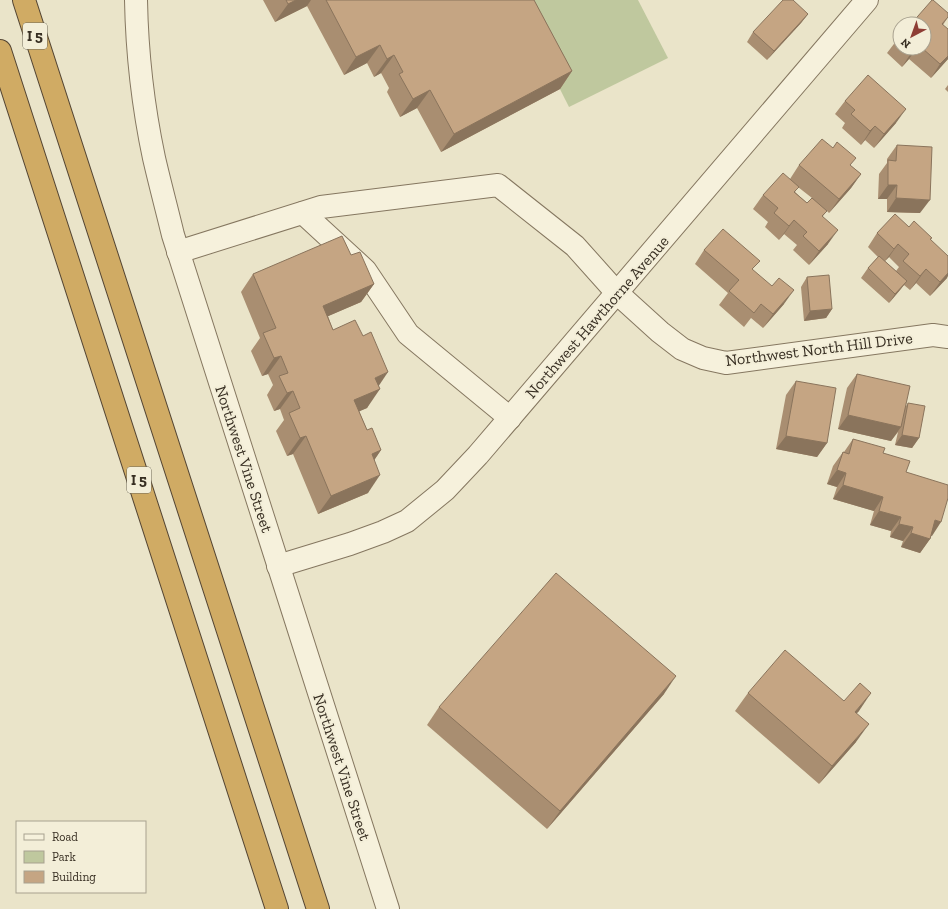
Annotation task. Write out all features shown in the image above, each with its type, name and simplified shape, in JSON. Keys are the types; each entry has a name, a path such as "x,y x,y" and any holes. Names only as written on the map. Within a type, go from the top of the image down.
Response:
{"highway":[{"name":"I 5","path":"24,0 318,909"},
{"path":"34,0 47,72"},
{"name":"I 5","path":"0,51 277,909"}],"street":[{"name":"Northwest Vine Street","path":"136,0 137,30 144,100 154,158 178,252 388,909"},
{"name":"Northwest Hawthorne Avenue","path":"278,566 350,544 407,522 445,490 478,455 617,294 867,0"},
{"name":"Northwest North Hill Drive","path":"178,252 321,207 498,185 575,246 617,294 660,332 682,349 703,358 726,362 933,335 948,337"},
{"path":"303,213 365,270 408,334 510,418"}],"green space":[{"path":"515,0 638,0 668,58 569,107"}],"building":[{"path":"286,0 296,0 288,4"},
{"path":"326,0 534,0 572,71 454,134 430,90 413,99 399,74 403,72 394,55 387,59 380,45 356,57"},
{"path":"783,0 793,0 808,14 774,51 753,32"},
{"path":"932,0 948,13 948,17 942,24 948,29 948,56 940,64 931,56 932,16 918,16"},
{"path":"868,75 906,109 884,134 875,126 870,131 851,114 855,110 845,101"},
{"path":"822,139 833,148 837,142 856,158 850,165 861,174 839,199 799,165"},
{"path":"897,145 932,147 930,200 896,198 897,185 888,185 888,160 896,161"},
{"path":"783,173 799,187 794,192 807,203 812,198 827,211 822,216 838,230 819,251 803,236 807,232 794,220 789,226 774,213 778,208 763,195"},
{"path":"895,214 909,227 914,221 948,256 948,273 940,282 926,269 920,276 903,261 909,254 898,244 894,249 877,233"},
{"path":"723,229 760,261 752,269 772,286 779,278 794,290 773,314 761,304 754,313 729,291 739,280 704,250"},
{"path":"342,236 351,255 360,252 374,284 323,306 333,330 355,320 363,336 371,332 388,372 375,378 380,389 354,400 367,430 372,428 381,450 372,454 380,475 331,496 306,436 300,438 289,413 300,408 293,391 287,393 279,376 288,373 281,356 274,358 263,333 276,328 253,274"},
{"path":"879,256 907,281 895,294 868,268"},
{"path":"829,275 832,309 810,311 807,277"},
{"path":"857,374 910,386 901,427 848,415"},
{"path":"796,381 836,388 827,443 786,436"},
{"path":"908,403 925,406 919,438 902,435"},
{"path":"853,439 885,448 883,453 910,461 906,472 948,485 948,498 941,522 935,520 930,539 911,533 913,527 899,524 901,517 879,511 883,497 843,485 846,473 837,470 843,452 849,454"},
{"path":"556,573 676,676 560,811 439,707"},
{"path":"785,650 844,701 860,683 871,693 855,712 869,724 832,766 748,693"}]}
